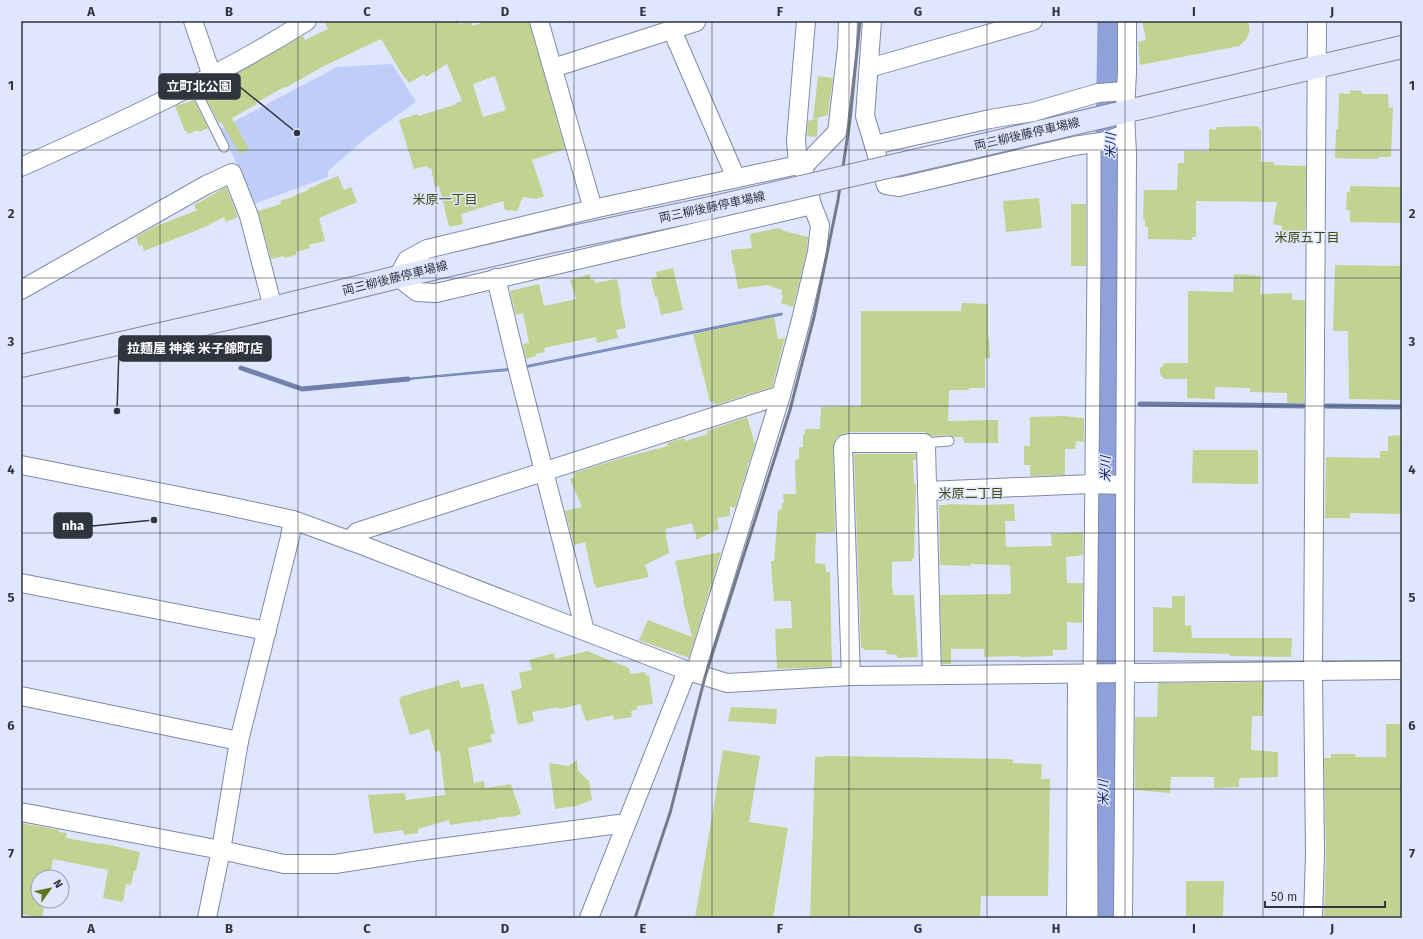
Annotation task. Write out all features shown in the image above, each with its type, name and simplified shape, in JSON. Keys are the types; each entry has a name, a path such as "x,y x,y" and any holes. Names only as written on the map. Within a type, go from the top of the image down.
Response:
{"main road":[{"name":"両三柳後藤停車場線","path":"21,366 549,242 710,208 1094,119 1124,120 1317,68 1402,47"}],"street":[{"path":"193,21 212,76"},
{"path":"21,167 124,120 212,76 262,49 307,21"},
{"path":"539,21 593,209"},
{"path":"553,68 697,21"},
{"path":"589,918 626,824 691,672 781,395 801,320 817,252 820,225 800,166 796,140 806,21"},
{"path":"812,205 436,293 417,292 398,277 407,260 427,249 593,209 736,178 800,166 837,132 847,48 848,21"},
{"path":"872,21 865,116 886,185 899,187 1074,146 1107,141 1124,120"},
{"path":"869,68 1033,21"},
{"path":"1123,918 1120,673 1127,177 1124,120 1127,21"},
{"path":"1312,918 1315,854 1313,671 1317,21"},
{"path":"672,30 736,178"},
{"path":"874,145 990,119 1033,112 1098,92 1126,91"},
{"path":"1076,918 1087,674 1093,485 1094,153"},
{"path":"21,290 206,185 232,172 249,216 273,308"},
{"path":"496,278 585,631"},
{"path":"350,541 357,532 781,395"},
{"path":"851,676 843,447 845,444 850,443 924,443 926,446 932,675"},
{"path":"21,465 216,503 293,520 691,672 727,683 851,676 1402,670"},
{"path":"927,491 1122,485"},
{"path":"206,918 221,850 239,741 293,520"},
{"path":"21,583 267,631"},
{"path":"1087,674 1091,918"},
{"path":"21,696 239,741"},
{"path":"21,812 221,850 284,864 335,864 418,851 626,824"}],"lane":[{"path":"193,85 224,147"},
{"path":"924,443 949,441"}],"shaded area":[{"path":"392,64 416,102 367,137 328,171 328,177 251,205 242,176 220,129 337,67"},
{"path":"1099,132 1074,136 975,160 972,158 1074,134"},
{"path":"782,313 782,315 514,370 402,380 515,368"}],"building":[{"path":"324,21 458,21 460,24 471,21 473,26 486,21 529,21 565,149 532,160 544,196 536,199 523,197 517,211 505,210 503,201 461,214 463,224 449,227 439,186 435,187 431,168 428,169 428,166 414,169 399,120 417,114 418,116 457,104 456,103 462,101 447,64 426,77 424,74 409,83 406,78 405,79 381,39 324,66 285,88 284,87 232,118 249,149 240,154 221,122 219,123 203,92 303,36 305,40 328,29","holes":["495,76 506,110 483,117 473,84"]},
{"path":"1142,21 1248,21 1250,30 1246,40 1239,46 1140,65 1138,42 1146,40"},
{"path":"818,76 833,78 828,115 813,119"},
{"path":"1350,90 1362,91 1362,94 1388,94 1389,108 1393,107 1391,157 1378,157 1378,159 1335,158 1336,129 1338,129 1339,93 1350,94"},
{"path":"194,100 208,128 199,132 198,130 188,134 185,131 175,106"},
{"path":"818,118 817,137 807,136 808,121"},
{"path":"1257,126 1261,130 1261,162 1274,162 1274,165 1306,166 1305,235 1281,235 1282,226 1273,224 1277,202 1196,201 1196,237 1192,237 1192,240 1148,239 1148,227 1145,227 1145,220 1143,220 1144,190 1177,190 1178,163 1184,163 1184,151 1209,151 1209,129 1216,130 1217,127"},
{"path":"338,176 344,190 351,187 357,202 319,218 325,241 309,245 310,248 296,252 296,255 271,259 258,211 281,204 280,201 309,190 308,188 317,186 316,185"},
{"path":"1350,186 1402,187 1402,223 1350,222 1350,210 1346,210 1347,192 1350,192"},
{"path":"226,187 238,217 226,222 224,217 205,227 144,251 142,245 139,246 136,237 154,227 197,210 194,205"},
{"path":"1039,198 1042,228 1006,232 1003,201"},
{"path":"1071,204 1086,204 1086,266 1071,266"},
{"path":"779,228 784,231 808,237 807,250 793,307 781,303 783,295 781,294 782,290 767,285 738,289 733,265 731,250 752,248 750,234"},
{"path":"1335,265 1402,266 1402,400 1349,399 1348,331 1333,331"},
{"path":"673,268 683,310 661,315 651,279 657,277 656,272"},
{"path":"590,274 591,280 594,279 595,283 617,279 626,328 616,330 618,338 597,343 596,337 544,348 545,352 536,354 536,356 526,359 523,344 529,343 523,313 516,315 510,291 539,284 544,306 576,299 570,280"},
{"path":"1234,274 1261,276 1260,294 1292,293 1292,300 1305,300 1304,403 1287,403 1287,393 1250,392 1250,388 1215,387 1215,399 1187,398 1187,379 1166,379 1162,377 1160,368 1165,363 1188,363 1188,291 1233,292"},
{"path":"962,303 988,304 988,337 990,358 985,358 985,388 949,390 948,421 998,420 998,443 964,443 963,437 953,437 949,435 931,436 924,432 850,432 836,438 833,447 835,532 816,533 815,563 825,564 826,572 830,572 832,667 777,669 775,629 792,628 791,601 774,601 771,561 774,561 778,510 782,509 782,503 784,503 783,494 796,494 795,460 799,459 799,447 803,447 803,434 805,434 805,429 820,429 821,407 861,406 861,311 961,311"},
{"path":"774,317 778,339 785,338 772,387 715,405 713,401 710,402 693,334"},
{"path":"1063,416 1084,418 1084,442 1076,441 1075,449 1065,449 1065,475 1030,476 1030,465 1024,465 1024,446 1030,446 1030,417"},
{"path":"747,417 755,444 749,463 747,463 748,466 735,508 730,506 730,516 717,518 719,529 696,540 696,533 694,533 692,523 665,529 669,553 645,565 649,577 596,588 585,542 574,545 565,511 582,507 570,479 575,477 574,473 668,446 667,443 684,438 685,441 708,434 707,431"},
{"path":"1402,435 1402,514 1350,513 1350,518 1325,518 1326,457 1380,458 1380,451 1388,451 1388,436"},
{"path":"1193,450 1258,450 1258,484 1192,483"},
{"path":"854,454 916,454 916,460 913,460 914,484 916,484 914,558 912,561 892,562 892,589 893,595 914,595 918,657 897,658 897,655 886,654 886,650 864,650 864,648 861,648"},
{"path":"1014,504 1015,521 1005,521 1006,547 1052,546 1051,534 1083,532 1083,555 1066,557 1067,583 1083,583 1082,623 1067,622 1067,650 1053,650 1053,656 984,657 984,649 951,649 951,664 942,664 940,595 1011,594 1010,565 940,565 939,505"},
{"path":"721,552 689,658 639,640 648,620 692,637 675,561"},
{"path":"1172,596 1185,596 1185,626 1191,625 1192,638 1292,638 1291,657 1230,656 1230,654 1153,652 1153,607 1172,608"},
{"path":"587,651 629,668 630,674 645,672 646,676 649,675 653,704 637,706 638,709 631,711 632,717 614,720 613,715 586,721 580,704 559,709 558,707 532,712 534,721 518,725 511,691 522,688 519,673 532,670 529,660 554,653 555,659"},
{"path":"459,680 461,688 483,683 495,733 490,735 492,742 468,748 474,783 484,781 485,788 511,784 521,814 512,817 499,817 495,819 483,820 480,822 477,821 450,825 449,820 418,829 418,833 404,835 403,830 374,834 368,795 405,793 406,800 445,795 440,751 435,752 429,729 410,735 399,700 401,699 400,697"},
{"path":"1264,682 1263,716 1252,716 1251,750 1278,752 1278,777 1239,778 1239,787 1214,788 1214,777 1171,777 1170,793 1135,790 1135,717 1157,717 1158,683"},
{"path":"731,707 777,709 776,724 728,721"},
{"path":"1386,724 1402,724 1402,914 1400,914 1400,918 1324,918 1326,854 1324,758 1331,758 1331,754 1356,754 1355,757 1386,757"},
{"path":"723,750 760,756 749,822 788,828 773,918 695,918"},
{"path":"815,757 1009,759 1013,760 1012,763 1042,764 1041,779 1050,779 1048,896 981,896 980,918 810,918"},
{"path":"577,760 578,771 589,781 592,800 576,806 555,809 549,763 568,766"},
{"path":"21,823 59,830 59,832 67,833 66,838 101,843 140,852 131,885 126,884 123,902 103,898 108,870 53,859 51,869 30,869 30,909 44,909 42,918 21,914"},
{"path":"1186,881 1224,881 1223,918 1186,918"}],"waterway":[{"name":"米川","path":"1103,918 1103,569 1112,21"},
{"path":"241,368 302,389 408,379"},
{"path":"1140,404 1306,406"},
{"path":"1326,406 1402,407"}],"railway":[{"path":"635,918 670,813 705,677 790,410 814,317 838,200 850,120 860,21"}],"place":[{"name":"立町北公園","path":"297,133"},
{"name":"拉麺屋 神楽 米子錦町店","path":"117,411"},
{"name":"nha","path":"154,520"}],"district":[{"name":"米原一丁目","path":"445,199"},
{"name":"米原五丁目","path":"1307,237"},
{"name":"米原二丁目","path":"971,493"}]}
